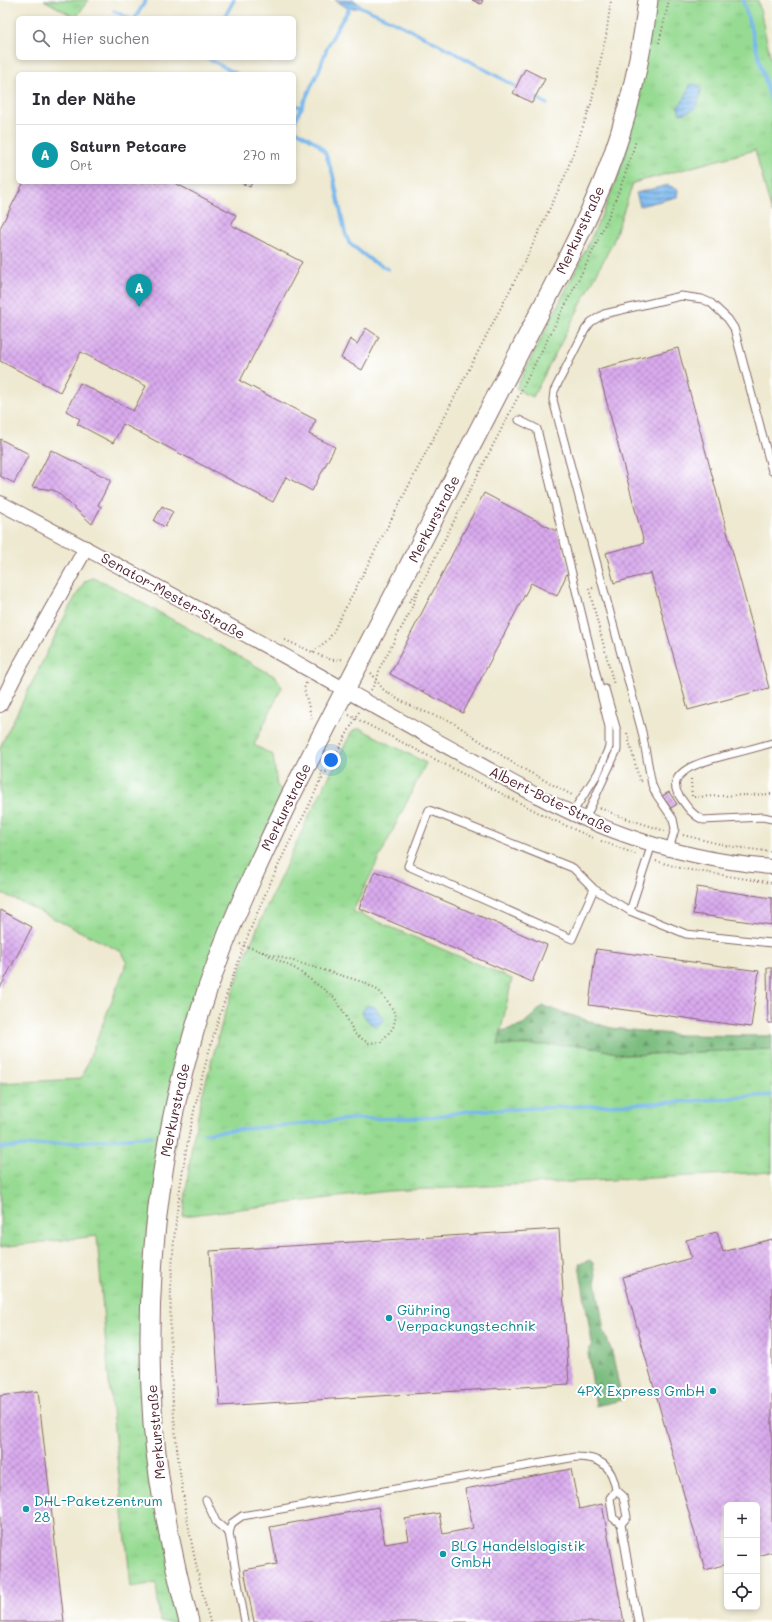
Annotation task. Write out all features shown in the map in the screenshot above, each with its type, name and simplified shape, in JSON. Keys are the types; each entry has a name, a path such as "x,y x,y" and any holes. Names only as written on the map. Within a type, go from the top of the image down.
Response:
{"street":[{"name":"Merkurstraße","path":"189,1622 171,1549 158,1467 153,1424 150,1355 152,1280 160,1194 174,1112 187,1056 203,1002 226,939 265,849 345,690 576,242 605,176 635,79 644,32 648,0"},
{"name":"Senator-Mester-Straße","path":"0,503 86,548 345,690"},
{"path":"0,705 21,664 86,548"},
{"name":"Albert-Bote-Straße","path":"345,690 506,780 585,819 624,835 669,849 719,860 772,867"}],"lane":[{"path":"669,849 675,829 673,819 656,794 652,785 642,732 553,400 554,391 585,330 591,322 604,314 670,297 681,296 702,299 719,310 734,328 772,471"},
{"path":"520,420 537,429 609,727 609,747 598,772 572,813"},
{"path":"585,819 617,750 618,731 586,627"},
{"path":"772,743 697,764 680,774 676,781 677,793 688,809 695,816 704,820 763,817 772,819"},
{"path":"594,889 572,939 408,866 429,810 573,868 594,889 630,911 686,934 772,943"},
{"path":"630,911 652,844"},
{"path":"245,1622 229,1533 232,1523 242,1516 576,1457 591,1457 605,1464 614,1479 616,1490 624,1496 627,1517 621,1524"},
{"path":"616,1490 610,1498 613,1518 621,1524 638,1622"},
{"path":"206,1500 216,1522 229,1533"}],"path":[{"path":"313,652 328,640 333,632 486,338 547,215 579,139 591,104 606,36 611,0"},
{"path":"314,725 304,689 321,656"},
{"path":"358,666 377,679 382,688 386,691 431,714 449,720 516,765 551,785 581,799"},
{"path":"210,1622 192,1545 184,1498 176,1433 171,1369 171,1289 178,1214 186,1156 199,1092 216,1027 244,946 283,856 316,789"},
{"path":"592,804 619,816 674,833 728,846 772,852"},
{"path":"226,939 260,952 363,982 379,990 389,1003 396,1016 393,1028 382,1042 368,1043 355,1034 334,997 296,969 260,952"}],"green space":[{"path":"44,0 88,0 77,16 72,16"},
{"path":"654,0 758,0 772,65 772,213 755,150 633,183 613,242 533,397 516,388 578,266 618,176 626,151 624,140"},
{"path":"93,578 106,583 276,677 282,687 254,745 273,755 277,786 283,791 201,987 144,1325 183,1622 160,1622 156,1583 131,1587 109,1383 97,1236 0,1247 0,1083 81,1079 127,962 122,952 0,892 0,747 70,606 85,581"},
{"path":"356,729 361,729 426,763 353,911 512,979 498,1044 582,1045 625,1055 772,1049 772,1172 388,1191 183,1216 192,1144 202,1096 223,1019 247,952 263,915 307,820 351,733"},
{"path":"543,1006 611,1028 681,1035 772,1036 772,1049 625,1055 582,1045 498,1045 501,1031 521,1026"},
{"path":"590,1260 593,1263 604,1331 612,1352 622,1400 596,1406 588,1353 592,1343 579,1264"}],"water":[{"path":"335,0 354,0 363,7 349,9"},
{"path":"696,84 701,88 700,98 696,106 690,111 680,114 678,107 685,98 690,85"},
{"path":"668,185 678,190 677,197 640,206 636,193"},
{"path":"367,1005 375,1007 384,1020 376,1027 368,1021 362,1012"}],"building":[{"path":"472,0 483,0 481,4"},
{"path":"525,69 545,79 532,103 513,93"},
{"path":"23,184 177,184 236,215 231,225 302,262 240,381 316,420 309,434 335,447 312,491 286,477 273,502 123,424 113,443 77,424 80,419 66,411 80,383 133,411 146,386 81,352 60,392 0,361 0,228"},
{"path":"243,184 251,184 250,187"},
{"path":"366,328 379,337 362,370 341,358 350,339 357,344"},
{"path":"678,348 769,688 688,710 651,573 614,583 606,553 644,543 598,369"},
{"path":"0,439 29,454 14,483 0,476"},
{"path":"51,450 111,480 98,505 101,507 92,524 57,492 32,487"},
{"path":"484,493 558,532 569,569 557,596 531,583 463,713 390,674"},
{"path":"162,506 173,512 165,527 154,521"},
{"path":"669,792 677,804 671,808 662,796"},
{"path":"375,871 547,945 532,982 359,908"},
{"path":"697,887 772,898 772,925 693,914"},
{"path":"0,910 32,927 0,988"},
{"path":"596,949 759,971 751,1027 589,1005"},
{"path":"767,968 772,968 772,1023 768,1023"},
{"name":"Gühring Verpackungstechnik","path":"559,1229 569,1384 220,1406 210,1251"},
{"name":"4PX Express GmbH","path":"717,1232 723,1252 772,1239 772,1552 760,1555 760,1502 724,1502 724,1565 705,1570 623,1277 691,1258 686,1240"},
{"name":"DHL-Paketzentrum 28","path":"38,1391 64,1622 0,1622 0,1396"},
{"name":"BLG Handelslogistik GmbH","path":"571,1469 579,1509 602,1504 624,1622 254,1622 244,1570 277,1564 270,1527 378,1507 385,1544 409,1540 405,1519 439,1513 443,1534 473,1528 465,1489"}],"waterway":[{"path":"136,16 146,0"},
{"path":"225,16 234,0"},
{"path":"743,0 772,105"},
{"path":"296,119 319,70 327,48 337,28 351,6"},
{"path":"359,6 421,35 520,89"},
{"path":"114,11 125,16"},
{"path":"211,60 233,72"},
{"path":"531,95 547,104"},
{"path":"296,105 302,108"},
{"path":"296,130 317,143 325,152 333,175 345,232 349,243 372,261 388,269"},
{"path":"204,1133 352,1119 425,1118 467,1111 678,1102 772,1095"},
{"path":"0,1148 152,1136"}],"place":[{"name":"Saturn Petcare","path":"139,307"},
{"name":"Gühring Verpackungstechnik","path":"389,1318"},
{"name":"4PX Express GmbH","path":"713,1391"},
{"name":"DHL-Paketzentrum 28","path":"26,1509"},
{"name":"BLG Handelslogistik GmbH","path":"443,1554"}]}
